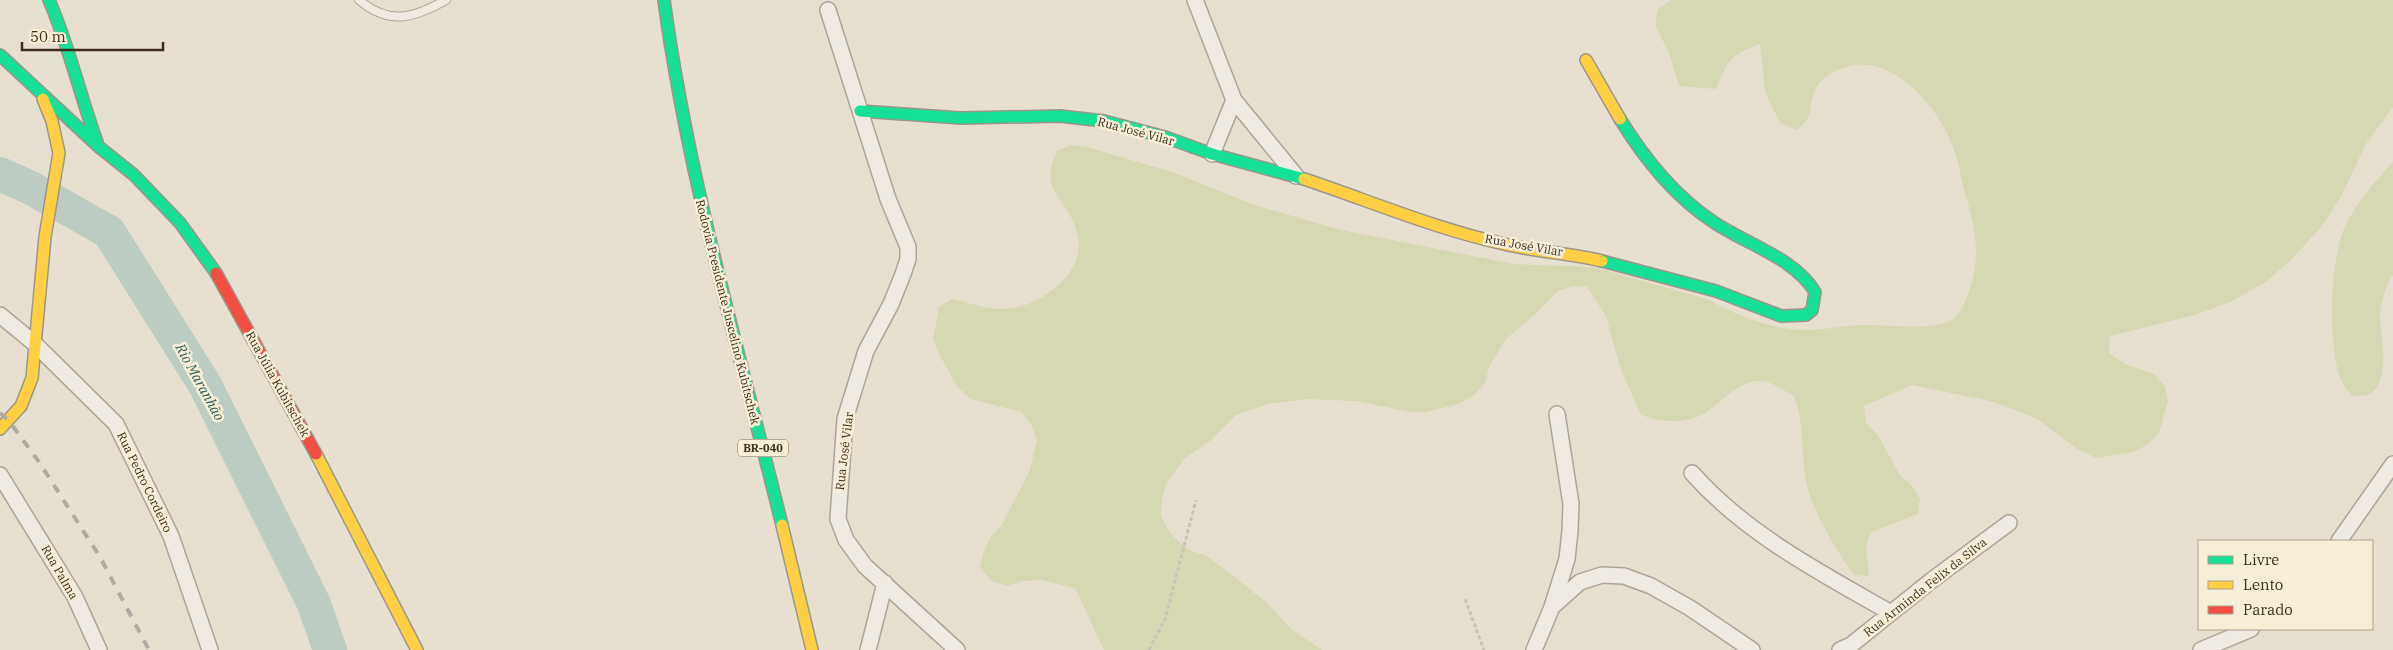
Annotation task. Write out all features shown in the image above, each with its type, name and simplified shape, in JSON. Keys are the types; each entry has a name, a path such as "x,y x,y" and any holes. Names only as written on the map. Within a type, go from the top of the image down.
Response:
{"main road":[{"name":"Rodovia Presidente Juscelino Kubitschek","path":"664,0 679,106 702,213 787,543 811,645"},
{"path":"51,1 99,147 74,145 59,153"},
{"name":"Rua Júlia Kubitschek","path":"0,55 99,147 134,175 180,223 212,265 291,406 417,650"},
{"name":"Rua José Vilar","path":"860,112 961,118 1041,115 1080,117 1136,129 1212,154 1296,176 1489,240 1573,254 1611,263 1716,291 1781,316 1800,316 1812,310 1815,292 1802,274 1739,238 1697,210 1661,177 1629,134 1586,60"},
{"path":"0,429 20,408 28,393 45,237 59,153 52,121 40,92"}],"street":[{"path":"1196,0 1234,100 1296,176"},
{"name":"Rua José Vilar","path":"828,10 888,199 908,247 908,259 891,304 866,351 845,419 838,519 846,540 865,566 957,650"},
{"path":"1212,154 1234,100"},
{"name":"Rua Pedro Cordeiro","path":"0,315 34,343 116,424 171,536 210,650"},
{"path":"1534,650 1552,607 1567,560 1570,532 1571,504 1557,414"},
{"path":"2340,540 2393,464"},
{"path":"1692,473 1716,500 1751,529 1786,552 1891,613"},
{"name":"Rua Palma","path":"0,475 7,496 75,597 99,650"},
{"name":"Rua Arminda Felix da Silva","path":"1846,648 2009,523"},
{"path":"1552,607 1580,582 1602,576 1624,576 1651,586 1752,650"},
{"path":"868,650 885,583"},
{"path":"2201,650 2250,630"},
{"path":"1846,648 1868,650"}],"lane":[{"path":"359,0 379,13 402,18 420,15 446,0"}],"path":[{"path":"1149,650 1165,619 1196,500"},
{"path":"1465,599 1484,650"}],"green space":[{"path":"1671,0 2393,0 2393,107 2366,144 2341,197 2322,226 2290,261 2264,283 2230,302 2198,314 2110,336 2109,353 2125,364 2154,374 2165,386 2168,401 2159,433 2148,444 2134,452 2096,458 2077,449 2037,419 2021,412 1990,401 1912,385 1864,406 1866,423 1877,434 1900,475 1912,486 1920,499 1918,514 1871,532 1866,546 1869,576 1854,575 1832,541 1812,501 1805,475 1801,425 1794,396 1770,383 1754,381 1738,387 1697,417 1681,421 1665,421 1641,415 1620,367 1606,316 1587,287 1572,286 1557,292 1506,339 1489,367 1485,383 1474,395 1459,404 1426,412 1410,412 1356,401 1307,399 1268,404 1236,415 1211,440 1184,459 1166,484 1162,499 1161,516 1169,531 1179,542 1191,551 1205,555 1232,575 1267,603 1292,630 1322,650 1104,650 1075,588 1041,580 1023,581 1007,586 992,581 980,568 983,554 990,538 1001,526 1029,472 1037,441 1031,424 1021,412 971,399 958,388 933,339 939,307 952,299 989,308 1015,308 1043,297 1066,277 1074,265 1078,251 1078,237 1069,213 1057,196 1050,177 1057,151 1070,145 1087,147 1175,173 1254,205 1341,230 1514,264 1594,267 1710,300 1758,322 1784,328 1810,330 1859,325 1932,326 1950,321 1956,317 1967,297 1974,271 1976,258 1975,233 1953,147 1946,131 1924,99 1893,74 1876,67 1858,65 1840,69 1828,75 1820,82 1812,98 1808,118 1797,130 1780,123 1765,92 1760,44 1736,55 1731,60 1716,89 1679,86 1669,53 1655,25 1658,9"},
{"path":"2393,162 2393,275 2385,291 2380,314 2383,349 2382,372 2380,382 2375,390 2367,395 2352,396 2341,380 2337,366 2332,329 2333,289 2337,252 2350,216"}],"waterway":[{"name":"Rio Maranhão","path":"0,174 31,188 109,232 205,385 314,604 330,650"}],"railway":[{"path":"0,413 9,421 39,462 100,557 149,650"}],"traffic: fast":[{"path":"49,0 63,35 97,142"},
{"path":"664,0 674,67 701,198 782,525"},
{"path":"0,55 99,147 134,175 180,223 216,273"},
{"path":"860,111 961,118 1060,116 1104,121 1165,137 1212,154 1304,179"},
{"path":"1602,261 1716,291 1781,316 1806,315 1812,310 1815,292 1795,269 1712,221 1685,200 1649,162 1620,119"}],"traffic: slow":[{"path":"1586,60 1620,119"},
{"path":"0,429 21,406 32,378 45,237 59,153 52,121 43,99"},
{"path":"1304,179 1453,231 1516,247 1602,261"},
{"path":"316,454 417,650"},
{"path":"782,525 812,650"}],"traffic: jam":[{"path":"216,273 316,454"}]}
